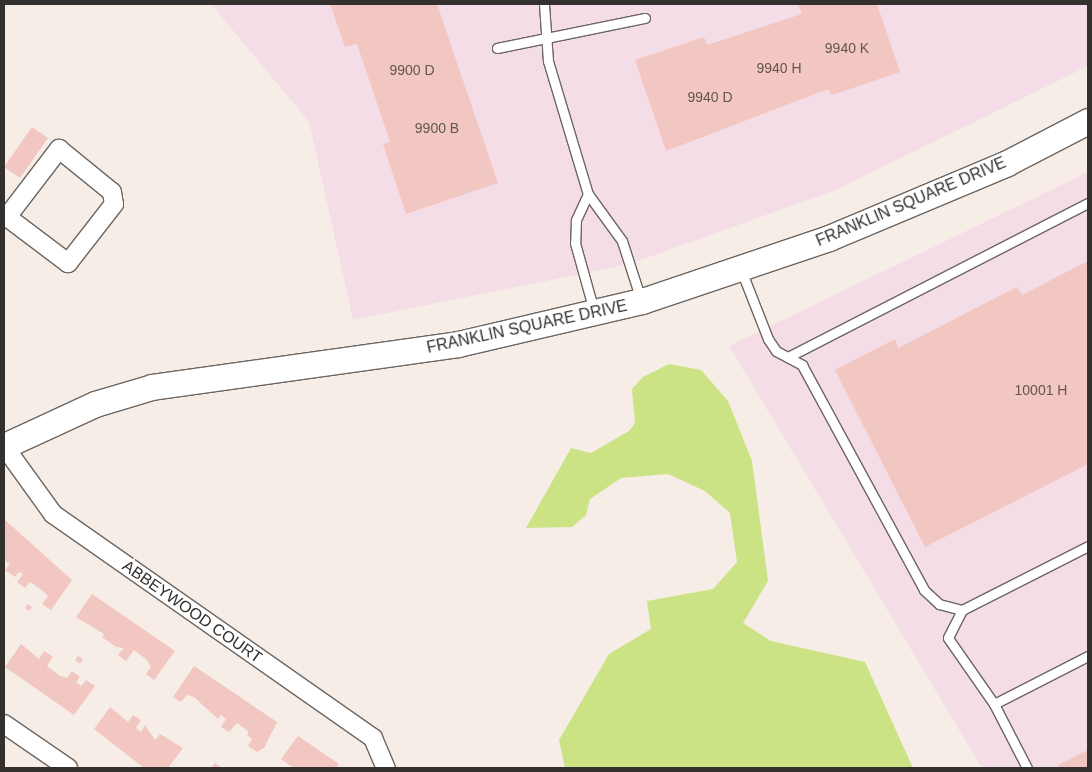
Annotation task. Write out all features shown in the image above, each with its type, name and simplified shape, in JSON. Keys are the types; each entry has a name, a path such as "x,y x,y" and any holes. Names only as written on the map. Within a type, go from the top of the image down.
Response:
{"street":[{"name":"FRANKLIN SQUARE DRIVE","path":"4,446 95,404 152,387 387,356 595,315 642,301 740,270 905,207 1088,121"},
{"path":"59,149 112,192 114,204 68,263 6,215 59,149"},
{"name":"ABBEYWOOD COURT","path":"4,446 52,514 373,738 386,768"},
{"path":"4,724 48,763 68,768"}],"lane":[{"path":"544,4 543,35 588,194 622,241 642,301"},
{"path":"497,48 543,35 645,18"},
{"path":"588,194 576,220 575,243 595,315"},
{"path":"788,357 1088,203"},
{"path":"740,270 768,339 776,351 802,365 924,590 938,604 962,610"},
{"path":"1027,768 994,704 948,638 962,610 1088,546"},
{"path":"994,704 1088,656"}],"shaded area":[{"path":"211,4 1088,4 1088,66 838,189 630,264 353,320 309,122"},
{"path":"1088,172 1088,768 982,768 729,346"}],"green space":[{"path":"669,364 701,370 728,401 752,461 768,581 743,623 771,641 865,662 913,768 565,768 559,740 609,654 651,629 647,601 713,589 737,562 730,513 705,491 668,474 621,478 590,499 586,515 572,527 526,528 571,448 591,453 629,431 635,423 632,389 643,377"}],"building":[{"path":"330,4 437,4 498,183 406,214 383,144 390,142 357,44 345,47"},
{"path":"877,4 900,72 832,95 828,89 666,151 635,60 704,37 707,45 802,14 798,5"},
{"path":"32,127 48,138 20,178 4,167"},
{"path":"1088,261 1088,464 925,547 835,370 895,339 898,348 1017,287 1022,295"},
{"path":"4,519 72,580 51,610 42,604 48,596 43,591 30,582 25,588 17,582 23,574 19,572 15,577 5,570 10,564 4,560"},
{"path":"92,594 175,651 154,680 146,674 151,667 147,660 134,650 126,661 118,655 124,648 116,647 102,637 104,634 76,617"},
{"path":"28,604 32,607 29,611 25,608"},
{"path":"21,644 39,659 44,651 53,657 47,666 60,676 67,678 72,671 80,677 76,682 81,686 86,680 95,686 74,715 5,667"},
{"path":"78,656 83,659 80,664 75,660"},
{"path":"194,666 277,722 264,748 257,752 248,746 252,739 247,735 249,732 237,723 229,732 221,727 226,719 221,715 218,719 194,697 187,695 181,702 173,697"},
{"path":"110,707 128,722 133,715 141,720 136,728 141,732 145,725 155,740 160,734 183,748 168,768 144,768 94,729"},
{"path":"298,736 339,764 336,768 294,768 281,759"},
{"path":"1088,750 1088,768 1060,768 1058,765"},
{"path":"215,763 222,768 211,768"}]}
